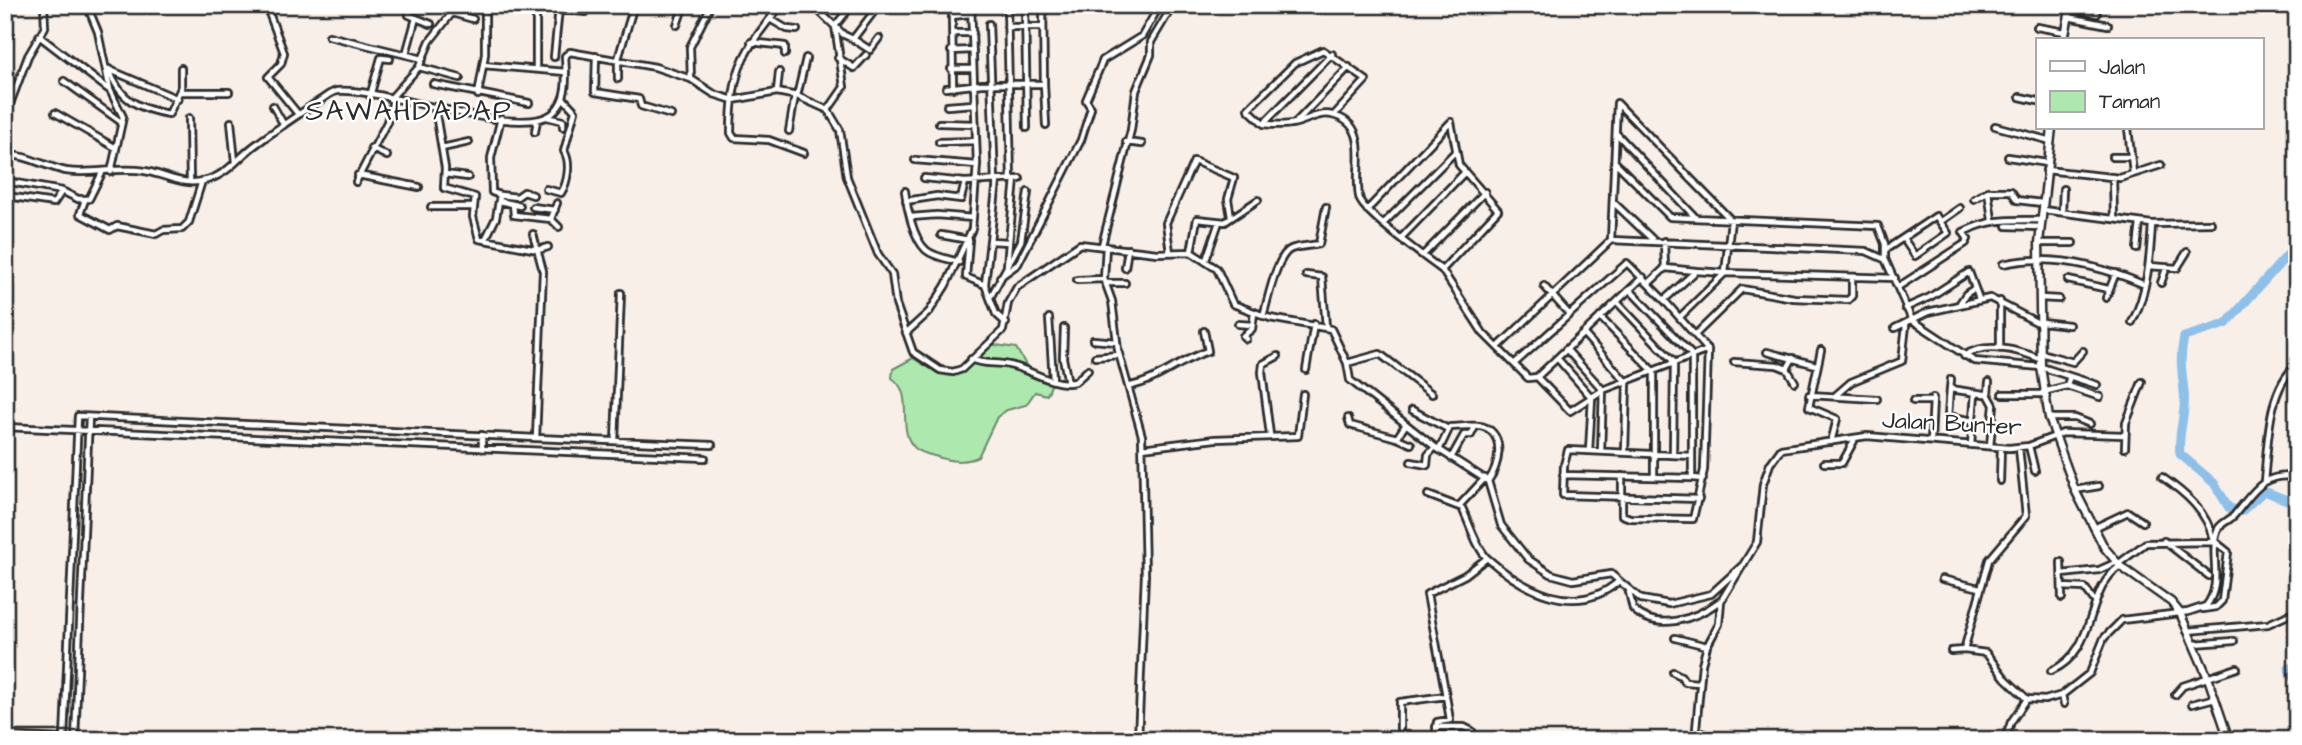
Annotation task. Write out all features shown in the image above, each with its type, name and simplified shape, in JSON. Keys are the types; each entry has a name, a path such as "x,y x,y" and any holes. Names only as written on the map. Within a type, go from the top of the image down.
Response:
{"main road":[{"path":"2064,38 2071,7"},
{"path":"2052,130 2039,243 2040,356 2043,393 2049,418 2075,490 2094,528 2118,564 2171,602 2180,613 2208,678 2228,739"}],"street":[{"path":"9,104 47,20 44,5"},
{"path":"87,5 98,32 108,69 110,90 123,117 111,172"},
{"path":"266,5 284,53 281,64 268,76 298,114"},
{"path":"411,5 409,15 431,24"},
{"path":"356,182 371,148 387,122 392,100 419,67 430,41 452,13 452,5"},
{"path":"478,95 483,65 485,5"},
{"path":"536,69 533,7 586,12 588,5"},
{"path":"618,79 618,59 635,7 622,5"},
{"path":"676,5 684,6 677,25"},
{"path":"781,5 751,42 738,67 731,133 734,138 769,140 804,153"},
{"path":"821,5 821,13 835,26 870,50 879,38"},
{"path":"828,110 844,87 837,57 835,26 852,5"},
{"path":"853,39 879,5"},
{"path":"971,5 977,165 966,277 985,285"},
{"path":"1007,5 1008,83 1016,179 1007,267"},
{"path":"1025,5 1027,128"},
{"path":"1043,5 1045,125"},
{"path":"1000,277 1018,264 1081,140 1092,107 1086,100 1100,64 1142,36 1160,5"},
{"path":"1138,740 1145,575 1142,449 1131,386 1119,355 1105,281 1104,246 1136,91 1151,55 1151,42 1173,5"},
{"path":"2071,7 2097,14"},
{"path":"554,57 559,8"},
{"path":"691,79 690,47 708,12"},
{"path":"452,13 472,19"},
{"path":"953,88 952,16 970,14"},
{"path":"2068,17 2108,25"},
{"path":"405,54 416,18"},
{"path":"770,19 786,29 797,30"},
{"path":"989,24 996,181 985,285 996,314 1006,323"},
{"path":"1007,27 1043,27"},
{"path":"2037,27 2065,32"},
{"path":"952,33 973,33"},
{"path":"39,36 110,90"},
{"path":"329,36 423,59"},
{"path":"751,42 785,46 785,54"},
{"path":"951,51 973,50"},
{"path":"1334,115 1366,80 1332,54 1320,50 1295,62 1248,108 1264,124 1294,124 1316,116 1334,115 1351,128 1361,151 1357,180 1359,198 1367,210 1442,270 1483,332 1528,378 1537,377 1643,277"},
{"path":"5,155 17,155 64,170 102,173 146,171 190,183 202,181 219,176 298,114 332,92 353,92 501,118 537,120 554,112 563,98 568,53 596,56 618,59 691,79 714,94 733,100 777,92 796,96 828,110 838,124 845,169 873,244 892,274 896,304 913,352 940,370 957,371 998,335 1006,323 1008,303 1017,287 1074,246 1191,252 1206,260 1221,276 1231,302 1263,316 1328,327 1334,324"},
{"path":"1264,124 1332,54"},
{"path":"837,57 854,68 866,55"},
{"path":"596,56 596,92 639,99 641,106 671,115"},
{"path":"370,96 380,58 390,59"},
{"path":"789,131 806,58"},
{"path":"483,65 566,72"},
{"path":"1294,124 1349,66"},
{"path":"419,67 460,78"},
{"path":"108,69 124,98 144,110 170,114 180,92 181,68"},
{"path":"108,69 178,99"},
{"path":"951,69 973,69"},
{"path":"777,92 779,72"},
{"path":"64,80 121,122"},
{"path":"946,88 1008,83 1044,84"},
{"path":"432,84 530,103"},
{"path":"180,92 229,92"},
{"path":"2020,97 2036,101"},
{"path":"546,189 561,193 566,183 568,159 564,151 575,111 563,98"},
{"path":"1611,240 1617,103 1731,220 1725,273 1680,317"},
{"path":"947,106 974,104"},
{"path":"272,107 284,125"},
{"path":"435,108 442,148 445,190 474,196 478,237 538,250 548,247"},
{"path":"55,114 116,148"},
{"path":"1273,115 1282,125"},
{"path":"546,117 563,121 563,127"},
{"path":"189,118 190,183"},
{"path":"501,118 490,174 492,192 499,198 520,206"},
{"path":"534,132 537,120"},
{"path":"231,122 235,163"},
{"path":"1367,210 1451,122 1454,153 1464,173 1485,192 1499,210 1442,270"},
{"path":"939,123 975,124"},
{"path":"1996,126 2050,141"},
{"path":"2128,130 2133,173"},
{"path":"1616,133 1697,218"},
{"path":"939,142 976,141"},
{"path":"442,148 469,142"},
{"path":"1126,142 1142,144"},
{"path":"371,148 387,156"},
{"path":"1384,223 1454,153"},
{"path":"2112,157 2130,158"},
{"path":"2008,158 2113,178 2161,165"},
{"path":"915,160 977,165"},
{"path":"1170,252 1166,223 1194,161 1234,178 1227,204 1231,217"},
{"path":"1614,162 1667,215 1878,226 1885,259 1912,320 1974,361 2041,368 2097,385"},
{"path":"102,173 92,196 85,200 80,214 110,230 117,226 156,234 163,230 182,229 189,222 202,181"},
{"path":"1401,238 1464,173"},
{"path":"358,174 419,187"},
{"path":"445,174 468,177"},
{"path":"924,178 965,182 1016,179"},
{"path":"2113,178 2115,219"},
{"path":"5,181 62,191 85,200"},
{"path":"906,201 937,196 961,199 965,182"},
{"path":"2062,212 2063,189"},
{"path":"7,196 54,203 62,191"},
{"path":"905,191 911,217 927,251 959,262"},
{"path":"1988,191 1992,220"},
{"path":"1973,199 1988,191 2011,191 2017,200 2062,212 2152,224 2211,223"},
{"path":"499,198 517,197 524,192 533,195"},
{"path":"991,297 1021,241 1028,192"},
{"path":"1423,256 1485,192"},
{"path":"485,240 496,218 499,198"},
{"path":"1191,252 1197,219 1219,222 1258,200"},
{"path":"1612,201 1654,240"},
{"path":"551,219 557,203"},
{"path":"513,204 515,215 551,219 559,227"},
{"path":"431,207 474,207"},
{"path":"533,207 555,210"},
{"path":"1263,316 1276,271 1285,253 1319,244 1326,207"},
{"path":"1940,222 1959,208"},
{"path":"911,217 937,215 973,218"},
{"path":"1885,250 1903,238 1936,216 1948,233 1915,256 1903,238"},
{"path":"1898,287 1966,243 1968,239 1963,232 1992,220 2040,223"},
{"path":"1206,260 1219,222"},
{"path":"2007,226 2040,223"},
{"path":"2137,249 2140,223"},
{"path":"2132,322 2149,266 2152,224"},
{"path":"533,234 544,271 537,438"},
{"path":"942,235 969,240"},
{"path":"906,333 929,312 969,240"},
{"path":"1498,347 1611,240 1866,251 1885,259"},
{"path":"990,241 1009,242"},
{"path":"1664,242 1665,268"},
{"path":"2039,243 2073,243"},
{"path":"1125,268 1128,249"},
{"path":"2149,266 2166,269 2179,267 2187,251"},
{"path":"2003,264 2040,261 2093,266 2145,285"},
{"path":"1514,364 1568,313 1628,263 1649,283 1709,350 1703,479 1690,521 1626,517 1621,512 1622,476"},
{"path":"1649,283 1665,268 1725,273 1895,278"},
{"path":"2161,283 2166,269"},
{"path":"1664,300 1696,271"},
{"path":"1905,308 1930,297 1968,272 1979,299"},
{"path":"2106,298 2116,273"},
{"path":"1306,275 1322,277 1328,327 1347,363 1350,380 1437,449 1486,480 1501,524 1528,559 1551,573 1573,580 1589,580 1610,574 1629,591 1658,604 1687,602 1711,594 1744,564"},
{"path":"1696,334 1742,289 1794,298 1848,300 1853,296 1853,278"},
{"path":"1077,279 1125,283"},
{"path":"2068,280 2108,289"},
{"path":"1544,286 1568,313"},
{"path":"1960,304 1966,294 1975,288"},
{"path":"1630,290 1692,355 1692,478"},
{"path":"615,441 621,293"},
{"path":"1895,327 1960,304 1992,298 2041,323 2068,325"},
{"path":"2040,298 2059,299"},
{"path":"2000,301 2000,349"},
{"path":"1617,302 1674,362 1673,454"},
{"path":"1246,339 1243,336 1252,330 1254,313"},
{"path":"1601,317 1654,372 1654,477"},
{"path":"1049,318 1053,380"},
{"path":"1237,324 1252,325"},
{"path":"1306,370 1314,324"},
{"path":"1836,395 1852,382 1902,361 1906,325"},
{"path":"1064,328 1063,358 1068,383"},
{"path":"1131,386 1147,383 1175,368 1182,361 1208,351 1204,331"},
{"path":"1583,333 1627,383 1625,452"},
{"path":"1093,340 1117,342"},
{"path":"1566,349 1603,390 1601,451"},
{"path":"1964,356 1972,352 2000,349 2073,362 2083,351"},
{"path":"1537,377 1570,411 1603,390 1709,350"},
{"path":"1821,350 1809,395 1810,409 1838,421 1831,442"},
{"path":"1767,352 1816,365"},
{"path":"1347,363 1380,354 1433,394"},
{"path":"1095,357 1119,355"},
{"path":"1270,435 1262,372 1264,364 1278,356"},
{"path":"1557,358 1592,398 1589,451"},
{"path":"1787,369 1793,358"},
{"path":"971,359 982,363 1009,365 1068,383 1078,380 1088,370"},
{"path":"1734,362 1777,365 1787,369 1795,382"},
{"path":"2264,481 2277,399 2288,372 2297,365"},
{"path":"1951,379 1948,416 1973,421"},
{"path":"2067,386 2069,379"},
{"path":"1989,382 1988,394 1994,405 1990,446"},
{"path":"2125,448 2124,435 2131,407 2142,382"},
{"path":"2002,394 2043,393 2067,386 2099,397"},
{"path":"1950,389 1988,394"},
{"path":"1971,445 1975,393"},
{"path":"1142,449 1300,434 1303,394"},
{"path":"1809,395 1836,395 1858,400 1877,399"},
{"path":"1913,401 1933,399 1931,441"},
{"path":"1412,410 1448,429 1483,427 1497,441 1495,470 1459,506"},
{"path":"63,739 78,416 460,440 482,447 705,457"},
{"path":"5,736 76,739 89,417"},
{"path":"1348,418 1350,425 1360,430 1411,444"},
{"path":"2049,418 2075,418 2090,424"},
{"path":"1397,438 1406,424"},
{"path":"1451,458 1464,435 1471,435 1475,427"},
{"path":"5,428 460,440 482,437 537,438 712,445"},
{"path":"1411,462 1427,465 1428,455 1437,449 1448,429"},
{"name":"Jalan Bunter","path":"1695,740 1700,683 1707,646 1719,624 1721,601 1757,542 1763,484 1776,453 1792,444 1854,440 1867,436 2019,448 2055,435 2077,432 2124,435"},
{"path":"482,437 482,447"},
{"path":"1824,463 1842,463 1854,440"},
{"path":"2029,446 2035,471"},
{"path":"2000,481 2001,447"},
{"path":"1964,650 1980,588 1993,553 2026,516 2019,448"},
{"path":"1692,456 1568,450 1563,475 1563,495 1699,499"},
{"path":"1563,475 1703,479"},
{"path":"2202,609 2209,603 2214,591 2215,542 2219,527 2236,514 2264,481 2278,475 2297,477"},
{"path":"1951,651 1986,653 2005,678 2027,699 2045,700 2062,695 2092,671 2104,638 2120,621 2220,605 2225,594 2228,554 2215,542 2210,523 2184,494 2162,477"},
{"path":"2075,490 2099,485"},
{"path":"1428,495 1459,506 1487,558 1521,585 1555,598 1596,596 1619,581"},
{"path":"2094,528 2128,512 2143,522"},
{"path":"2051,671 2072,657 2092,621 2106,577 2141,545 2164,541 2215,542"},
{"path":"2164,541 2209,576"},
{"path":"1435,740 1438,721 1450,720 1426,595 1465,575 1487,558"},
{"path":"2061,562 2062,598"},
{"path":"2062,574 2099,570 2118,564"},
{"path":"1942,579 1980,588"},
{"path":"2062,587 2085,588 2096,603"},
{"path":"1629,591 1633,609 1654,621 1681,620 1721,601"},
{"path":"2187,631 2268,624 2297,611"},
{"path":"1675,638 1707,646"},
{"path":"2193,645 2234,641"},
{"path":"2175,695 2183,686 2237,668"},
{"path":"1672,671 1685,682 1700,683"},
{"path":"2062,695 2064,704"},
{"path":"1400,729 1400,702 1446,696"},
{"path":"2192,704 2215,698"},
{"path":"2005,740 2011,722 2027,699"},
{"path":"1436,727 1464,727 1472,731"},
{"path":"1697,731 1720,740"},
{"path":"1634,738 1641,740"}],"green space":[{"path":"989,344 1016,348 1029,370 1052,383 1047,395 1035,392 1026,405 1007,410 997,417 978,457 964,461 950,460 915,448 906,432 905,402 899,385 892,378 893,369 913,358 938,371 954,372 969,363"}],"waterway":[{"path":"2297,244 2226,324 2184,337 2181,359 2185,400 2179,446 2180,454 2214,483 2229,508 2242,511 2264,491 2297,504"},
{"path":"2297,667 2289,668 2290,674 2297,681"},
{"path":"2256,740 2287,737 2297,722"}],"district":[{"name":"SAWAHDADAP","path":"409,110"}]}
